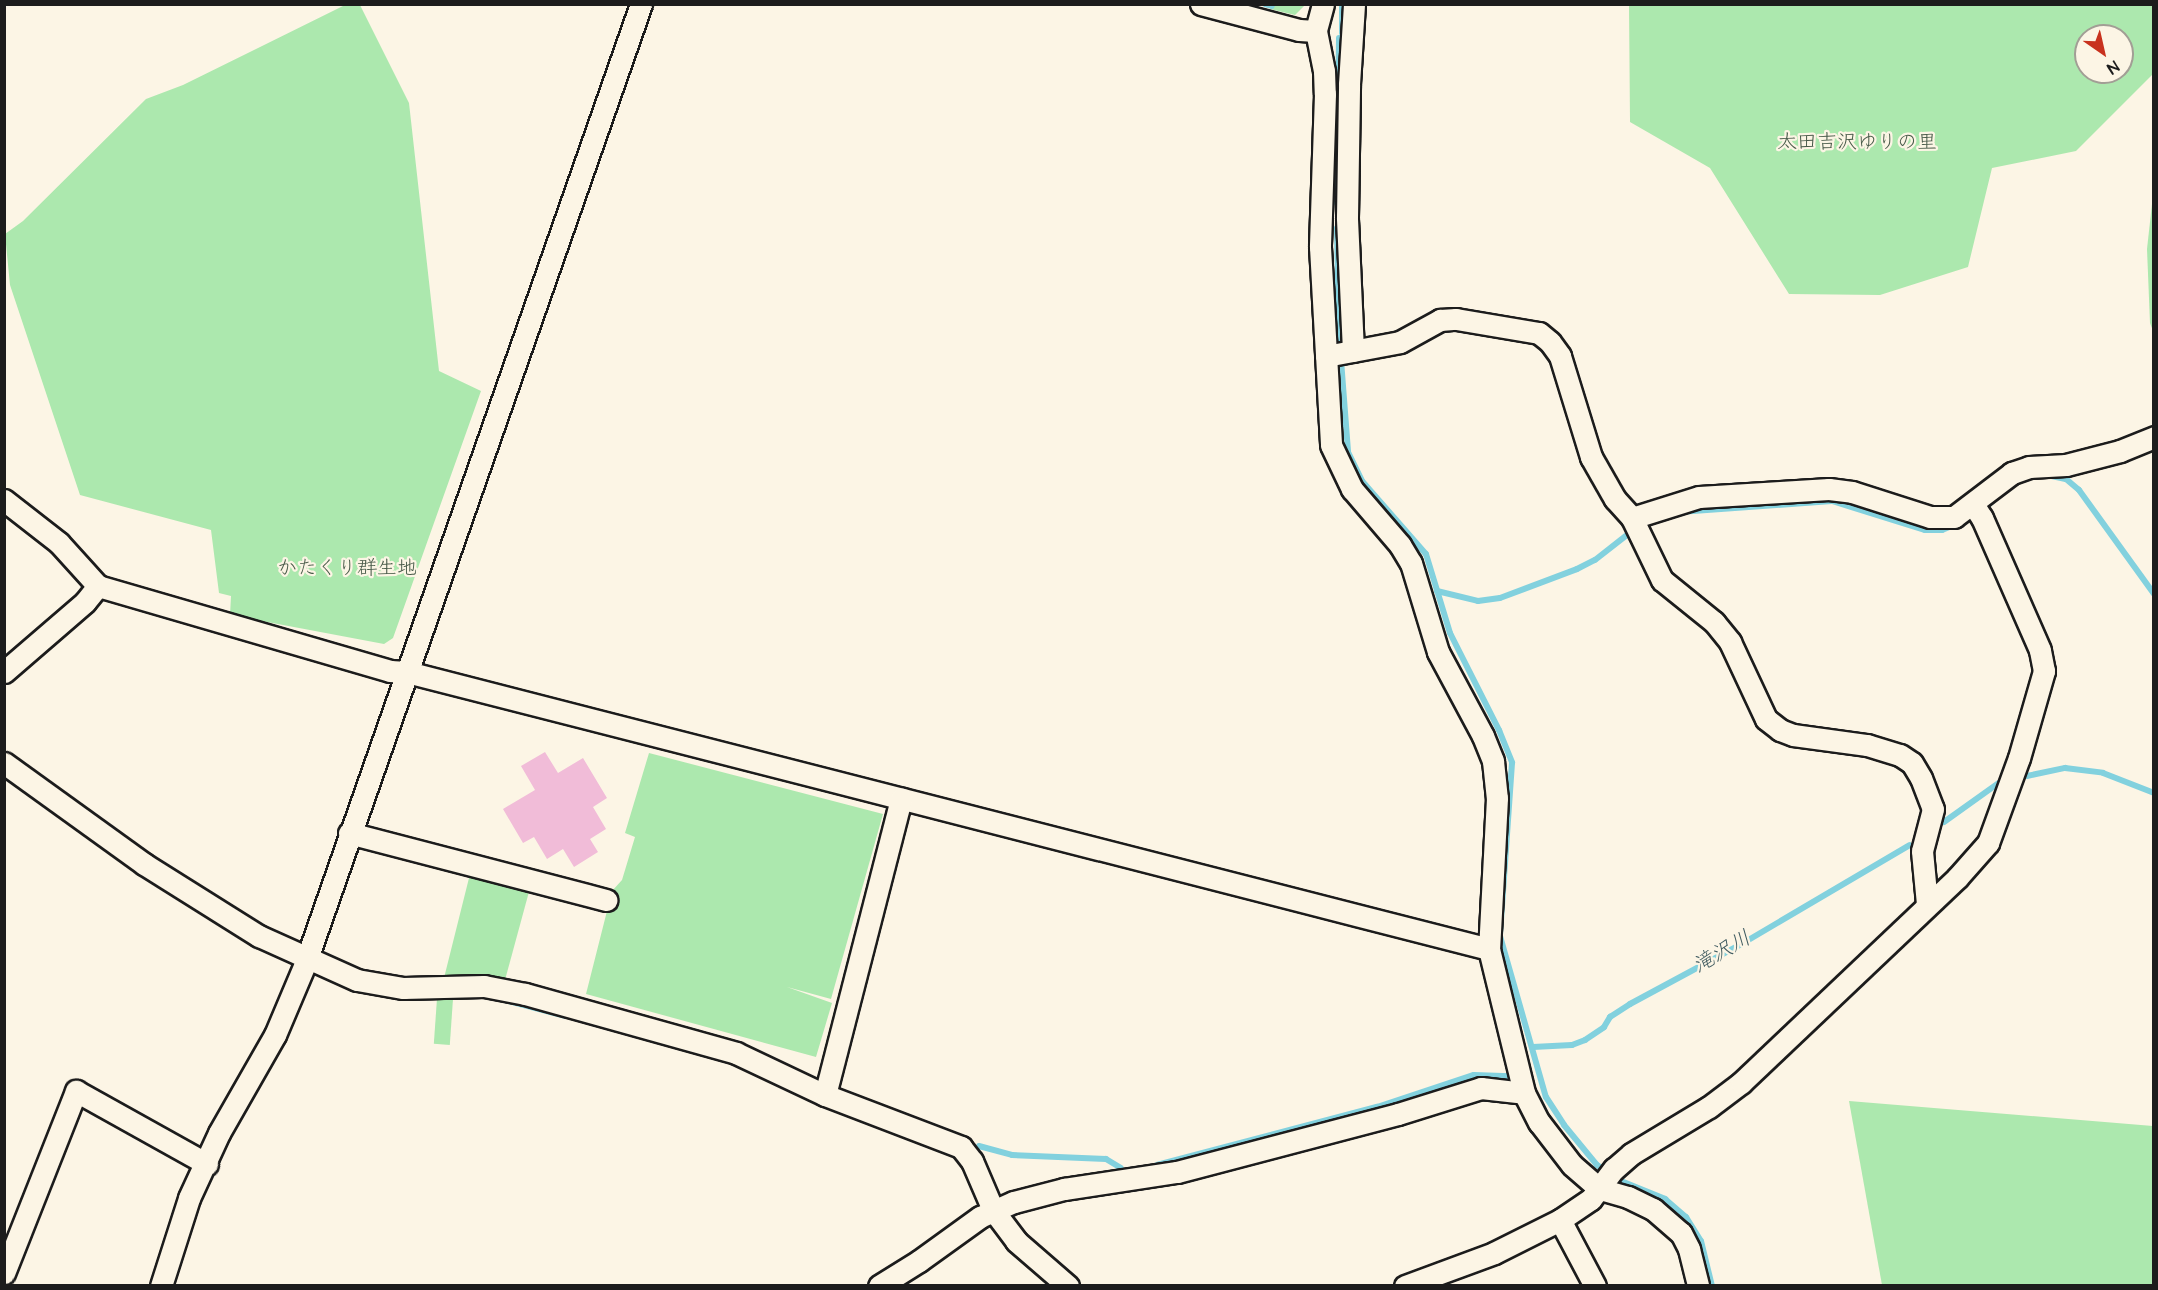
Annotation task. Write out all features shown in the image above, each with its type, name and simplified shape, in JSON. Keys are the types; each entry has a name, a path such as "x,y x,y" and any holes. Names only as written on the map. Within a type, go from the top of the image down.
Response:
{"street":[{"path":"161,1286 189,1198 207,1164 219,1133 275,1035 307,958 641,4"},
{"path":"1201,4 1299,30 1316,31"},
{"path":"1323,4 1316,31 1324,71 1325,94 1320,247 1331,445 1352,489 1400,545 1411,563 1438,652 1484,736 1493,761 1497,798 1489,949 1524,1093 1539,1122 1565,1156 1606,1180 1628,1197 1669,1220 1681,1233 1689,1249 1698,1286"},
{"path":"1352,351 1347,218 1349,84 1354,4"},
{"path":"1326,356 1400,342 1440,320 1456,319 1539,333 1550,342 1560,356 1591,457 1615,499 1632,518 1662,580 1670,589 1714,622 1730,642 1766,719 1780,730 1867,745 1900,755 1912,763 1933,809 1922,851 1927,904"},
{"path":"1632,518 1698,497 1829,489 1852,492 1930,517 1954,517 2012,472 2029,467 2066,465 2120,451 2154,437"},
{"path":"4,500 59,543 98,586 390,671 407,672 1489,949"},
{"path":"1405,1286 1494,1253 1560,1220 1591,1199 1631,1154 1701,1113 1741,1083 1957,878 1988,843 2019,758 2044,671 2040,650 1982,518 1972,504"},
{"path":"4,672 85,602 98,586"},
{"path":"4,763 144,864 259,936 357,980 382,986 484,986 525,994 736,1053 825,1095 961,1147 972,1161 993,1210 1017,1241 1068,1286"},
{"path":"825,1095 901,799"},
{"path":"349,833 606,900"},
{"path":"879,1286 993,1210 1065,1189 1177,1172 1398,1114 1481,1088 1524,1093"},
{"path":"4,1274 76,1091 207,1164"},
{"path":"1560,1220 1595,1286"}],"green space":[{"path":"1272,4 1305,5 1295,15 1270,9"},
{"name":"かたくり群生地","path":"345,5 360,5 409,103 439,371 481,391 393,638 384,644 230,615 231,596 219,593 211,530 80,495 10,285 5,234 23,221 146,99 183,85"},
{"name":"太田吉沢ゆりの里","path":"1629,5 2153,5 2153,74 2076,151 1992,168 1968,267 1880,295 1789,294 1710,168 1630,122"},
{"path":"2153,195 2154,331 2150,323 2147,249"},
{"path":"649,753 883,814 831,999 787,987 832,1003 816,1057 586,994 607,911 603,909 607,891 612,891 622,880 635,837 625,833"},
{"path":"470,874 530,888 505,980 444,978"},
{"path":"437,998 453,999 450,1045 434,1044"},
{"path":"1849,1101 2153,1126 2153,1285 1882,1285"}],"building":[{"path":"545,752 558,773 583,758 607,798 593,807 606,829 590,839 598,852 574,867 563,849 547,859 534,837 523,843 503,809 535,790 521,766"}],"waterway":[{"path":"1265,4 1272,6"},
{"path":"1342,4 1342,33"},
{"path":"1337,203 1339,38"},
{"path":"1337,228 1339,334 1348,452 1362,481 1426,554 1450,633 1499,730 1512,763 1500,936 1546,1097 1564,1125 1597,1165 1621,1181 1665,1199 1686,1217 1701,1241 1712,1286"},
{"path":"2047,475 2066,479 2079,490 2154,594"},
{"path":"1987,506 1998,496"},
{"path":"1679,512 1832,501 1925,530 1942,530 1954,525"},
{"path":"1437,591 1478,601 1500,598 1577,569 1595,560 1628,534"},
{"name":"滝沢川","path":"2027,776 2065,768 2103,773 2154,793"},
{"name":"滝沢川","path":"1944,822 2000,782"},
{"name":"滝沢川","path":"1533,1047 1572,1045 1585,1040 1604,1027 1610,1017 1630,1004 1745,942 1910,845"},
{"path":"505,1000 565,1016"},
{"path":"1157,1165 1377,1107 1474,1075 1510,1076"},
{"path":"979,1146 1012,1155 1106,1159 1121,1168"}]}
